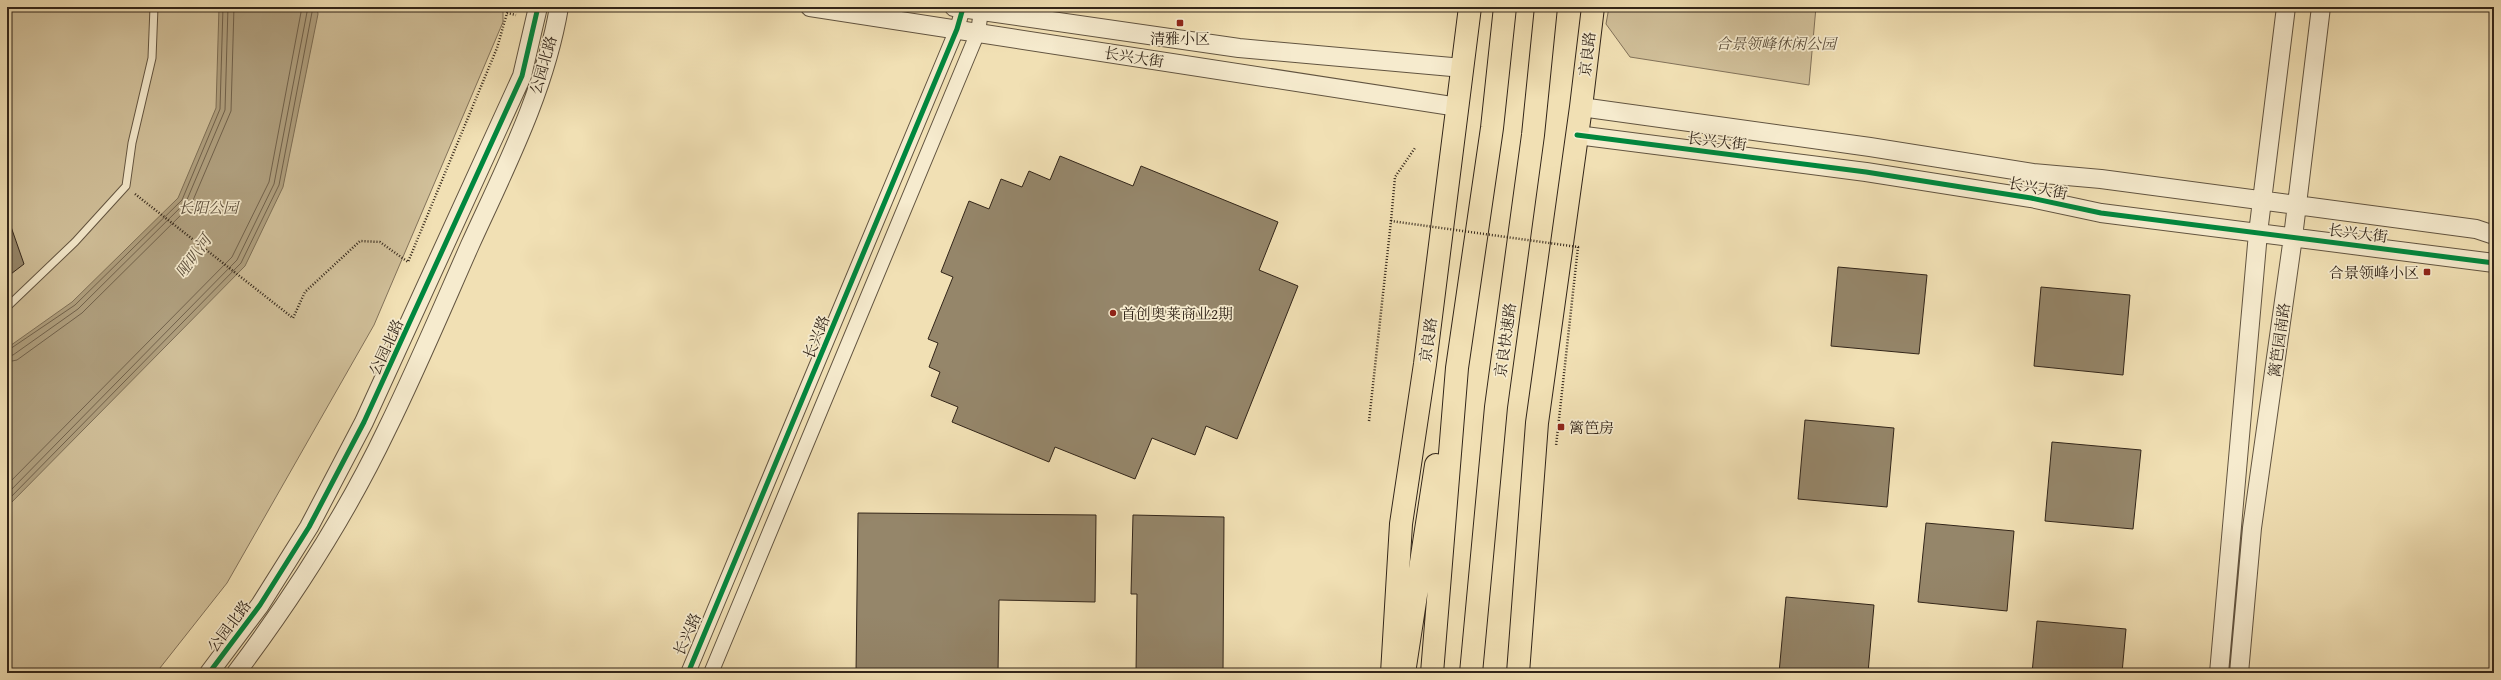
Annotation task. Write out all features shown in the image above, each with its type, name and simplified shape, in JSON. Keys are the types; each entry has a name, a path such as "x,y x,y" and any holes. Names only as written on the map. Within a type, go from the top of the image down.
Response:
{"main road":[{"path":"1462,7 1464,61"},
{"name":"京良路","path":"1392,673 1401,524 1458,107 1470,7"},
{"path":"1432,673 1457,368 1492,128 1505,7"},
{"name":"京良快速路","path":"1472,669 1496,406 1533,135 1546,7"},
{"name":"京良路","path":"1518,673 1537,423 1581,107 1593,7"},
{"path":"1404,673 1443,425 1457,368"}],"street":[{"name":"公园北路","path":"209,673 260,604 309,527 364,422 519,82 538,7"},
{"name":"公园北路","path":"236,673 275,620 327,540 387,430 518,137 541,81 559,7"},
{"name":"长兴大街","path":"810,7 1458,107"},
{"name":"篱笆园南路","path":"2219,673 2258,233 2286,7"},
{"name":"篱笆园南路","path":"2239,673 2252,528 2293,238 2321,7"},
{"name":"长兴大街","path":"959,8 1239,48 1464,61"},
{"name":"长兴路","path":"688,673 731,575 957,29 959,8"},
{"path":"711,673 978,32 981,11"},
{"name":"长兴大街","path":"1581,107 1870,146 2033,173 2101,179 2476,229 2494,235"},
{"name":"长兴大街","path":"1577,135 1866,172 2031,198 2101,213 2494,263"}],"lane":[{"path":"7,306 75,242 126,186 132,143 152,58 154,7"}],"path":[{"path":"146,202 293,318 305,292 360,241 380,242 408,262 497,48 507,13 516,15"},
{"path":"1369,421 1395,177 1415,148"},
{"path":"1391,221 1578,247 1556,446"}],"green space":[{"name":"长阳公园","path":"7,7 503,7 503,22 374,325 227,583 156,673 7,673"},
{"name":"合景领峰休闲公园","path":"1609,7 1816,7 1809,85 1630,57 1606,24"}],"water":[{"name":"哑叭河","path":"219,7 317,7 318,14 283,187 245,266 7,507 7,348 72,302 178,198 216,108"}],"building":[{"name":"首创奥莱商业2期","path":"1060,156 1133,186 1141,166 1278,222 1259,270 1298,286 1237,439 1206,426 1195,455 1152,438 1135,479 1055,447 1049,462 952,422 958,407 931,396 940,372 929,367 938,343 928,339 953,277 941,272 969,201 989,209 1001,179 1022,187 1029,171 1050,180"},
{"path":"7,221 9,221 24,264 7,277"},
{"path":"1838,267 1927,275 1919,354 1831,346"},
{"path":"2041,287 2130,295 2123,375 2034,366"},
{"path":"1805,420 1894,428 1887,507 1798,499"},
{"path":"2052,442 2141,450 2133,529 2045,521"},
{"path":"858,513 1096,515 1095,602 999,600 998,673 856,673"},
{"path":"1133,515 1224,517 1223,673 1136,673 1137,594 1131,594"},
{"path":"1926,523 2014,531 2007,611 1918,602"},
{"path":"1786,597 1874,605 1868,673 1779,673"},
{"path":"2037,621 2126,629 2122,673 2032,673"}],"cycle path":[{"path":"209,673 260,605 309,527 364,422 522,76 538,7"},
{"path":"688,673 957,29 963,8"},
{"path":"1577,135 1866,172 2031,198 2101,213 2494,263"}],"place":[{"name":"清雅小区","path":"1180,23"},
{"name":"合景领峰小区","path":"2427,272"},
{"name":"首创奥莱商业2期","path":"1113,313"},
{"name":"篱笆房","path":"1561,427"}]}
